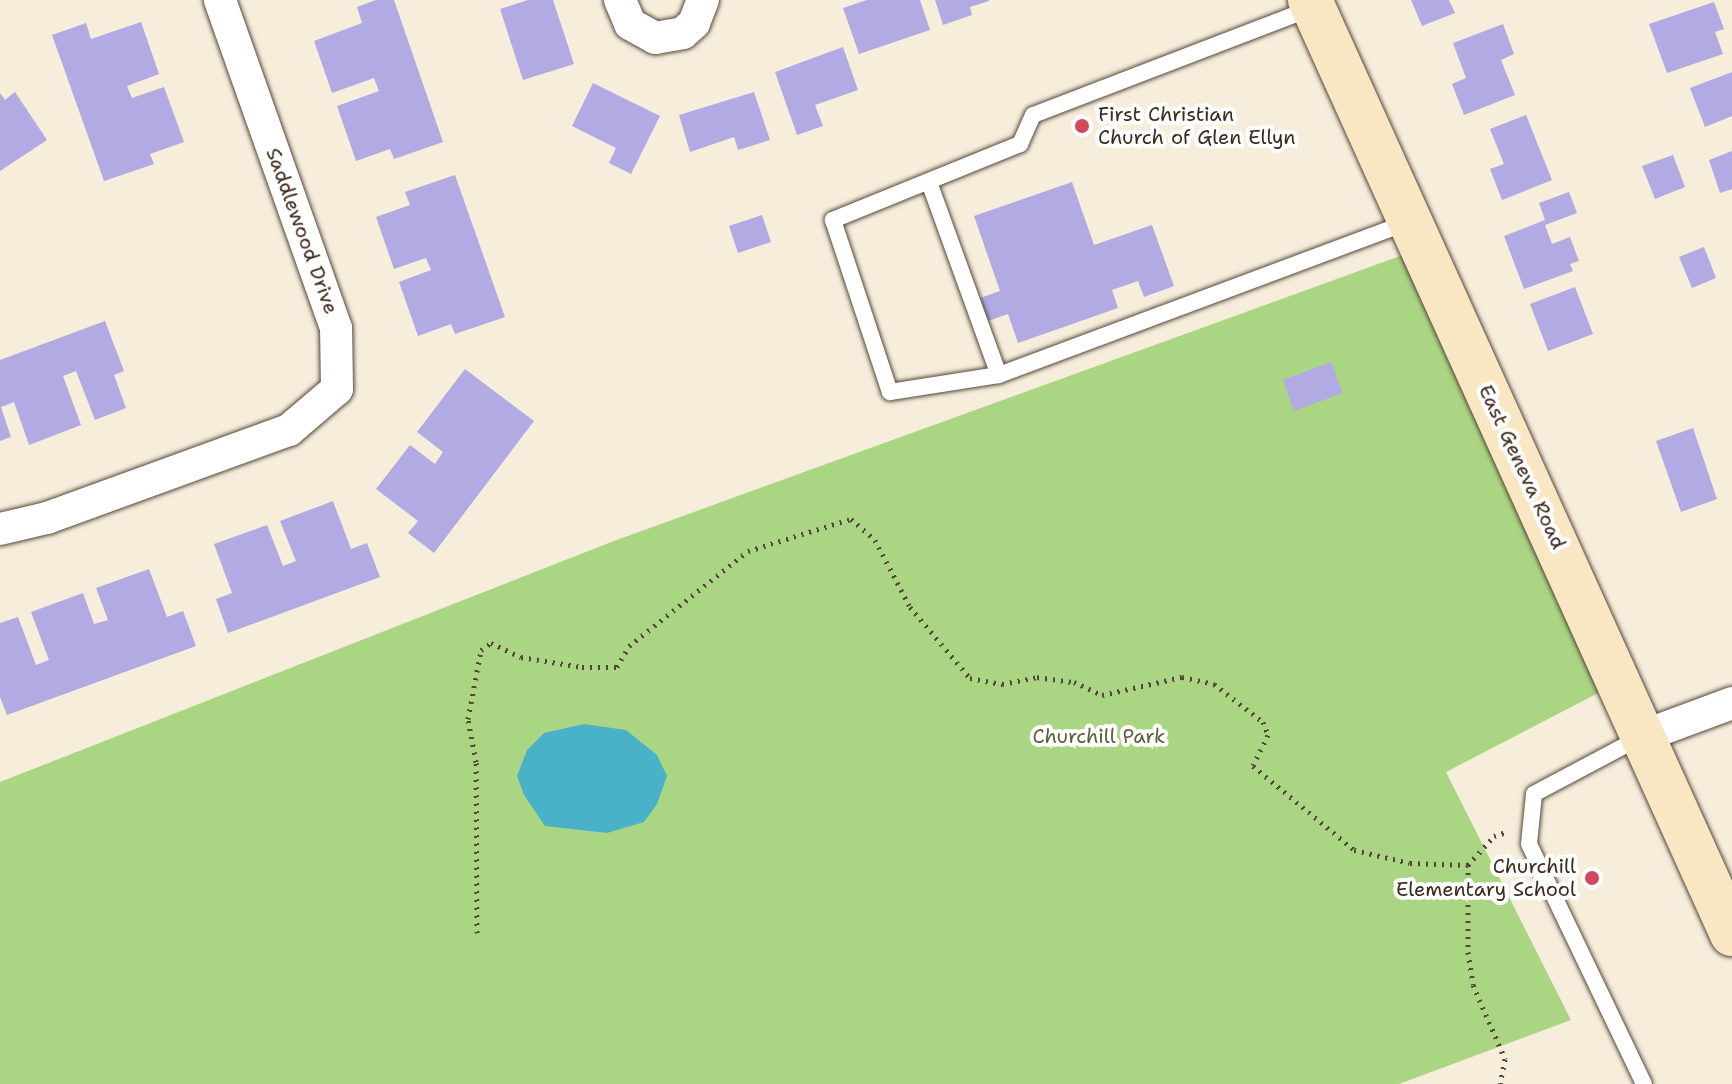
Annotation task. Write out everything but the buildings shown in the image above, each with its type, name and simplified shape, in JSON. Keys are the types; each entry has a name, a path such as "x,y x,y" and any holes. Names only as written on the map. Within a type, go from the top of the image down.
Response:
{"main road":[{"name":"East Geneva Road","path":"1311,4 1646,735 1732,934"}],"street":[{"name":"Saddlewood Drive","path":"0,529 47,518 289,430 337,389 336,328 220,0"},
{"path":"620,0 630,24 655,38 683,33 694,23 703,0"},
{"path":"1646,735 1732,703"}],"lane":[{"path":"1311,4 1033,115 1020,144 833,220 890,392 999,375 1410,221"},
{"path":"929,182 999,375"},
{"path":"1644,1084 1529,844 1534,794 1646,735"}],"path":[{"path":"477,933 476,762 468,719 474,668 481,650 491,643 521,657 582,667 617,667 629,646 748,551 851,519 875,540 910,607 970,678 1002,684 1037,677 1074,682 1102,695 1182,677 1214,684 1263,722 1268,735 1253,766 1354,850 1410,863 1468,865"},
{"path":"1500,1084 1505,1059 1473,985 1468,952 1468,865 1494,836 1531,823"}],"green space":[{"name":"Churchill Park","path":"1411,252 1600,692 1446,772 1571,1020 1399,1084 0,1084 0,782 614,541"}],"water":[{"path":"584,724 626,730 657,755 667,776 657,804 644,822 607,833 545,826 524,795 517,776 527,750 544,733"}],"place":[{"name":"First Christian Church of Glen Ellyn","path":"1082,126"},
{"name":"Churchill Elementary School","path":"1592,878"}]}
